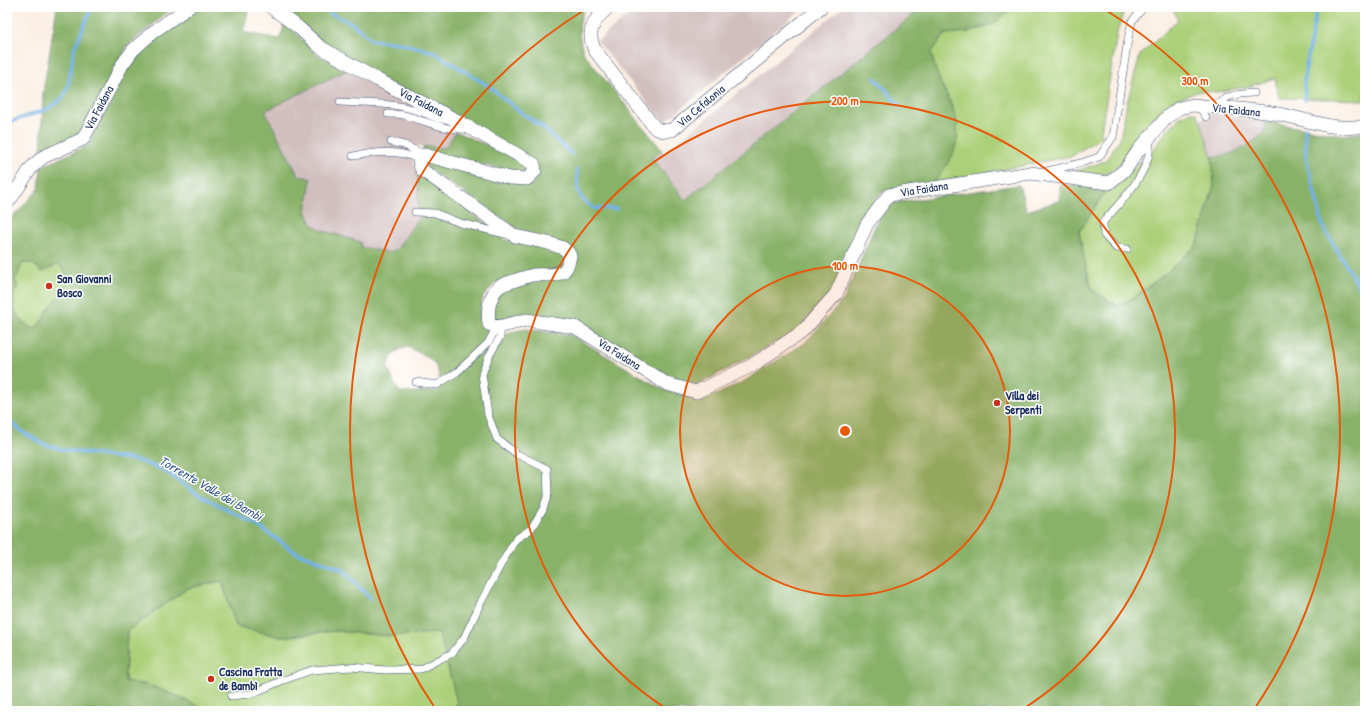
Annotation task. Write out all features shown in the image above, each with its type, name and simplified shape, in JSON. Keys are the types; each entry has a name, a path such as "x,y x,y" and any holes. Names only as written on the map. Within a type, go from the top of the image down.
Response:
{"street":[{"name":"Via Faidana","path":"7,203 31,168 43,158 83,139 122,65 133,50 153,32 189,7"},
{"name":"Via Faidana","path":"271,7 298,27 320,47 378,80 456,120 532,162 535,167 535,171 527,179 510,178 422,157"},
{"name":"Via Cefalonia","path":"604,9 594,23 590,36 594,49 655,128 664,131 672,130 821,7"},
{"name":"Via Faidana","path":"498,326 526,320 575,327 667,384 696,392 751,366 802,332 836,294 867,224 889,195 1030,173 1109,183 1126,169 1138,151 1167,118 1179,108 1192,105 1210,112 1277,114 1330,126 1365,126"},
{"path":"422,157 420,165 422,170 515,236 548,243 563,248 570,256 567,266 563,271 558,273 532,275 500,286 490,300 488,317 490,324 498,326"}],"lane":[{"path":"1037,174 1099,157 1113,137 1132,20 1144,7"},
{"path":"1210,112 1221,100 1236,94 1254,93"},
{"path":"340,102 394,105 442,120 456,120"},
{"path":"388,114 402,115 435,126 458,130 470,128"},
{"path":"1127,250 1116,248 1104,235 1103,222 1124,199 1139,177 1148,157 1150,137"},
{"path":"391,142 404,146 422,157"},
{"path":"352,156 395,152 422,157"},
{"path":"415,212 435,213 460,223 505,234 511,233"},
{"path":"416,382 437,385 457,372 488,343 498,326"},
{"path":"230,696 251,694 280,681 312,670 351,667 385,670 421,669 452,653 464,638 501,564 516,540 531,529 544,508 548,494 547,469 517,454 497,439 488,415 482,374 489,356 500,337 498,326"}],"shaded area":[{"path":"638,7 804,7 666,121 661,119 597,41"},
{"path":"843,7 923,7 685,200 651,158 662,150 664,153"},
{"path":"347,70 459,128 445,148 421,145 415,150 413,162 418,173 418,219 397,249 390,253 361,247 360,242 321,230 312,224 306,211 311,179 298,175 265,110"},
{"path":"1213,113 1266,122 1265,133 1241,149 1224,156 1212,157 1200,120"}],"green space":[{"path":"57,7 174,7 128,45 78,136 41,152 43,93"},
{"path":"199,7 250,7 243,32 279,39 286,23 315,53 347,70 265,111 298,175 311,179 306,211 312,224 321,230 360,242 361,247 390,253 397,249 418,219 418,173 499,233 507,241 550,247 564,254 563,266 496,282 483,297 480,310 480,319 485,329 491,333 486,341 495,349 509,332 526,329 571,335 664,390 698,399 716,395 743,382 805,343 844,299 878,220 893,203 1019,185 1027,211 1059,201 1060,184 1108,187 1079,232 1092,290 1117,306 1134,297 1166,273 1197,245 1214,185 1212,157 1227,155 1253,142 1265,133 1266,122 1343,135 1365,132 1365,711 455,711 457,702 439,633 391,636 335,631 281,637 236,626 222,581 188,588 127,631 125,681 148,685 177,696 207,711 7,711 7,223 39,189 41,167 87,146 127,69 138,52","holes":["23,263 32,263 42,272 58,264 64,270 66,276 66,282 61,294 35,329 26,324 18,316 13,301 14,293 18,287 15,280","408,347 427,357 435,365 441,386 436,391 401,393 395,385 387,366 395,353"]},
{"path":"279,7 585,7 582,13 579,30 580,42 584,54 662,150 652,158 685,200 923,7 1012,7 995,24 969,32 945,34 931,53 937,73 955,115 958,132 954,152 934,183 882,192 864,214 834,289 799,330 696,386 669,381 575,323 494,321 493,301 502,290 574,261 519,230 426,167 425,160 530,184 536,180 539,173 329,47"},
{"path":"1012,7 1125,7 1117,33 1100,138 1072,156 934,183 950,159 957,121 949,99 937,75 931,53 944,34 969,32 995,24"},
{"path":"1172,7 1365,7 1365,100 1279,98 1275,78 1247,87 1218,92 1200,91 1175,100 1158,114 1130,154 1108,174 1087,175 1061,172 1080,170 1105,161 1120,139 1127,103 1140,55 1178,20"},
{"path":"1191,112 1196,112 1200,120 1212,157 1214,185 1197,245 1166,273 1134,297 1117,306 1092,290 1079,232 1108,187 1115,184 1149,155 1166,132 1180,117"},
{"path":"456,132 527,162 529,168 524,174 425,152 422,146 445,148"},
{"path":"22,263 32,263 42,272 58,264 64,270 66,276 66,282 61,294 35,329 26,324 18,316 13,301 14,293 18,287 15,280"},
{"path":"222,581 236,626 281,637 335,631 391,636 439,632 457,702 455,711 207,711 177,696 148,685 125,681 127,631 188,588"}],"waterway":[{"path":"7,123 48,109 63,98 68,87 74,49 92,7"},
{"path":"323,7 330,13 353,24 372,40 400,43 434,52 490,87 515,108 543,128 572,154"},
{"path":"1305,100 1304,78 1317,7"},
{"path":"875,78 900,106"},
{"path":"1305,128 1306,158 1323,227 1365,297"},
{"path":"577,169 578,189 582,199 593,208 617,209"},
{"name":"Torrente Valle dei Bambi","path":"7,418 21,431 43,444 64,450 135,460 162,469 196,493 258,526 295,552 342,569 370,598"}],"place":[{"name":"San Giovanni Bosco","path":"49,286"},
{"name":"Villa dei Serpenti","path":"997,403"},
{"name":"Cascina Fratta de Bambì","path":"211,679"}]}
